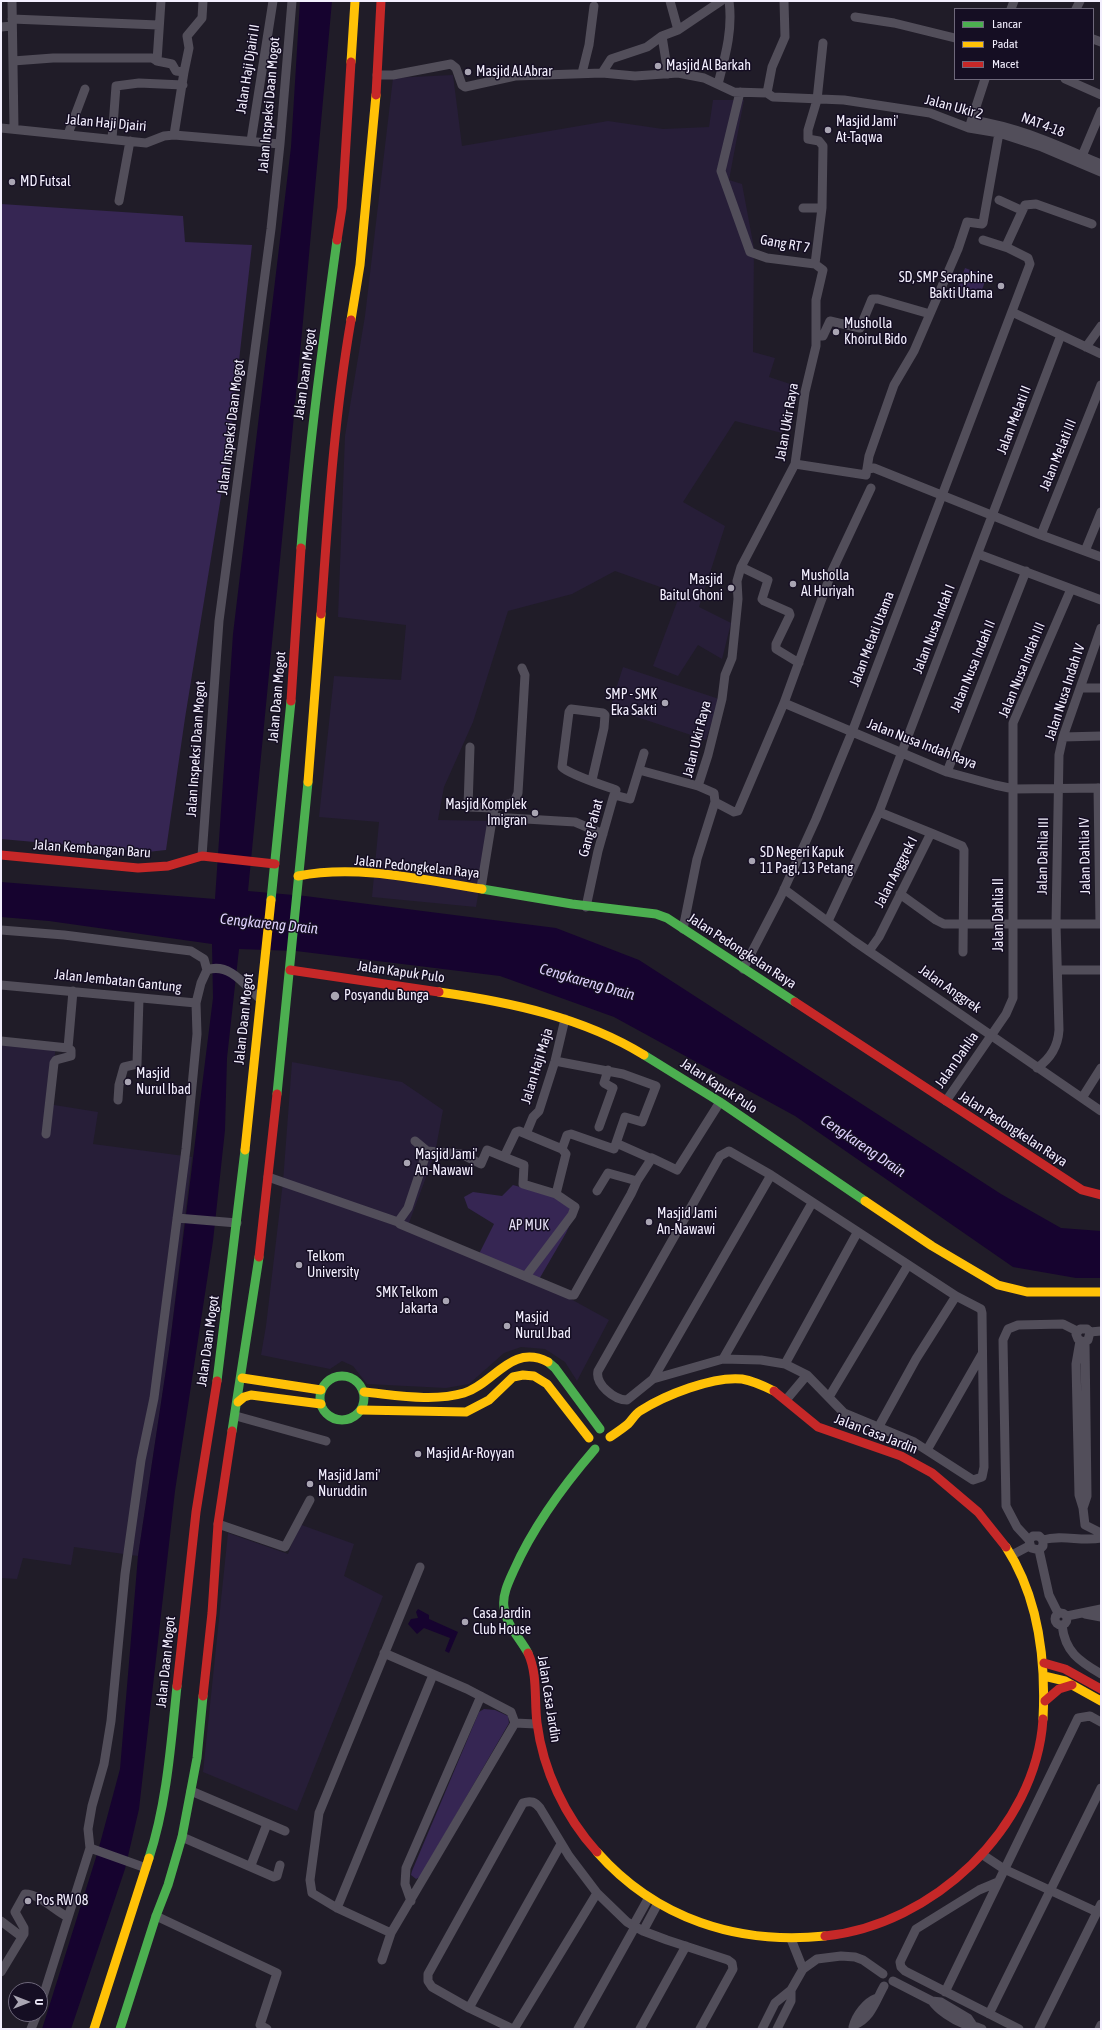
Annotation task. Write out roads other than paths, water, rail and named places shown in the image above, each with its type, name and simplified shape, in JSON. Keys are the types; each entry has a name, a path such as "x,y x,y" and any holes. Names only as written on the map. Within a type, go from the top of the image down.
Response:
{"main road":[{"name":"Jalan Daan Mogot","path":"120,2029 156,1916 168,1885 182,1837 197,1758 205,1685 206,1531 210,1517 237,1224 289,724 307,468 315,396 341,216 356,1"},
{"name":"Jalan Daan Mogot","path":"94,2029 142,1867 156,1836 162,1804 179,1680 206,1531 236,1416 261,1245 290,970 314,720 332,461 341,379 360,265 374,124 381,1"},
{"name":"Jalan Kembangan Baru","path":"1,855 138,868 168,866 202,856 275,864"},
{"name":"Jalan Pedongkelan Raya","path":"300,864 317,872"},
{"name":"Jalan Pedongkelan Raya","path":"298,877 317,872 393,876 481,888 586,907 656,914 667,918 1082,1190 1101,1195"},
{"name":"Jalan Kapuk Pulo","path":"290,970 490,999 565,1019 617,1040 720,1102 932,1246 991,1281 1012,1289 1027,1292 1101,1292"},
{"path":"361,1410 466,1412 489,1400 513,1377 523,1375 534,1376 547,1384 589,1438 591,1445 595,1449 607,1448 605,1432 555,1368 545,1360 536,1358 514,1359 505,1364 475,1389 456,1395 364,1392"},
{"path":"343,1375 357,1381 364,1392 361,1410 350,1419 336,1419 324,1411 321,1404 321,1390 330,1379 343,1375"},
{"path":"224,1376 321,1390"},
{"name":"Jalan Casa Jardin","path":"595,1449 545,1511 518,1558 504,1597 503,1608 505,1615 527,1650 532,1664 536,1724 542,1750 560,1799 576,1827 618,1874 657,1905 709,1928 736,1933 791,1939 843,1935 864,1930 888,1920 920,1904 948,1886 983,1856 1013,1815 1022,1796 1038,1750 1045,1700 1044,1664 1034,1611 1012,1555 982,1518 946,1483 903,1457 818,1427 796,1411 786,1400 768,1388 751,1380 733,1379 694,1388 651,1405 634,1416 627,1417 605,1432"},
{"path":"238,1402 244,1397 251,1396 321,1404"},
{"path":"589,1438 593,1432 605,1432"},
{"path":"1044,1664 1065,1669 1101,1689"},
{"path":"1044,1676 1058,1679 1072,1685 1101,1701"},
{"path":"1045,1700 1059,1689 1072,1685"}],"street":[{"path":"12,1 14,128"},
{"path":"157,61 158,25 161,1"},
{"path":"174,135 189,48 187,36 202,18 203,1"},
{"name":"Jalan Haji Djairi II","path":"251,141 273,1"},
{"name":"Jalan Inspeksi Daan Mogot","path":"202,856 219,621 280,144 292,1"},
{"path":"670,1 678,30"},
{"path":"602,73 611,59 647,47 662,36 678,30 721,1"},
{"path":"718,84 727,51 731,18 729,1"},
{"path":"767,94 772,67 786,37 784,1"},
{"path":"582,73 589,45 594,6"},
{"path":"855,17 894,23 954,38"},
{"path":"1,27 12,23 158,25"},
{"path":"662,36 668,74"},
{"path":"377,75 393,75 451,64 456,68 465,87 515,76 582,73 635,76 678,73 704,78 734,92 767,94 773,97 816,100 823,43"},
{"path":"12,61 53,58 152,58 157,61 172,64 176,71 184,72"},
{"path":"971,124 985,80"},
{"path":"1067,80 1101,95"},
{"path":"112,139 116,86 139,83 183,85"},
{"path":"68,134 85,89"},
{"name":"Gang RT 7","path":"740,92 721,171 750,252 767,258 815,264"},
{"name":"Jalan Ukir 2","path":"816,100 844,100 930,114 971,124 1042,147 1101,172"},
{"name":"Jalan Ukir Raya","path":"715,802 714,793 698,786 708,755 722,699 725,674 732,658 738,599 737,581 741,567 795,464 805,392 816,346 816,300 823,270 815,264 822,208 823,146 819,141 808,139 808,130 816,100"},
{"path":"1082,156 1101,111"},
{"name":"NAT 4-18","path":"971,124 1002,125 1040,137 1101,164"},
{"name":"Jalan Haji Djairi","path":"1,128 14,128 146,143 164,136 174,135 280,144"},
{"path":"795,464 866,475 869,456 894,385 914,351 967,222 984,223 999,133"},
{"path":"119,201 130,141"},
{"path":"999,200 1021,210"},
{"path":"1008,248 1007,244 1024,205 1036,204 1092,224"},
{"path":"803,208 822,208"},
{"name":"Jalan Melati Utama","path":"743,969 784,889 816,819 852,732 1030,264 1028,258 1008,248 983,240"},
{"path":"816,336 823,336 830,321 860,328 872,299 878,299 930,314"},
{"path":"1012,312 1101,354"},
{"path":"1086,347 1101,326"},
{"name":"Jalan Melati II","path":"993,516 1061,335"},
{"name":"Jalan Melati III","path":"1041,535 1101,385"},
{"path":"868,469 874,468 1041,535 1101,557"},
{"path":"683,929 697,859 715,802 734,812 738,811 784,703 832,571 870,488"},
{"path":"1085,551 1101,512"},
{"name":"Jalan Nusa Indah I","path":"901,753 993,516"},
{"path":"978,554 1101,600"},
{"path":"741,567 768,580 763,600 789,612 790,615 776,644 776,649 799,663"},
{"name":"Jalan Nusa Indah II","path":"947,772 1026,572"},
{"name":"Jalan Nusa Indah III","path":"1014,789 1013,723 1071,589"},
{"name":"Jalan Nusa Indah IV","path":"1059,789 1059,755 1063,737 1101,628"},
{"path":"493,812 514,802 518,793 525,675 522,668"},
{"path":"1080,688 1101,688"},
{"name":"Jalan Nusa Indah Raya","path":"784,703 947,772 995,785 1014,789 1099,788"},
{"path":"592,780 604,728 605,716 604,713 571,709 569,712 562,767 570,772 616,790 614,795"},
{"path":"1063,737 1101,736"},
{"path":"470,747 468,807 493,812 576,822 603,834"},
{"path":"828,921 879,812 901,753"},
{"name":"Gang Pahat","path":"586,907 603,834 614,795 630,799 644,754"},
{"path":"639,770 698,786"},
{"name":"Jalan Dahlia IV","path":"1099,788 1101,924"},
{"name":"Jalan Dahlia II","path":"991,1035 1006,1014 1013,998 1014,789"},
{"name":"Jalan Dahlia III","path":"1056,924 1059,789"},
{"path":"481,888 493,812"},
{"name":"Jalan Anggrek I","path":"869,951 879,937 931,833 879,812"},
{"path":"931,833 962,846 964,850 963,952"},
{"name":"Jalan Anggrek","path":"784,889 869,951 1101,1111"},
{"path":"900,894 940,922 963,924 1101,924"},
{"path":"1038,1068 1051,1055 1058,1039 1056,924"},
{"path":"1,930 64,935 191,951 204,959 209,969 219,967 226,969 260,998"},
{"name":"Jalan Jembatan Gantung","path":"1,985 196,1003 201,983 209,969"},
{"path":"1058,970 1101,970"},
{"path":"46,1134 54,1063 56,1060 70,1058 71,1051 68,1048 73,991"},
{"path":"118,1100 119,1085 124,1067 137,1064 138,998"},
{"path":"142,1867 93,1848 88,1838 88,1829 92,1806 104,1764 110,1728 125,1574 140,1466 154,1398 180,1218 197,1034 196,1003"},
{"name":"Jalan Haji Maja","path":"526,1134 533,1117 539,1111 555,1061 565,1019"},
{"name":"Jalan Dahlia","path":"946,1101 991,1035"},
{"path":"1,1041 68,1048"},
{"path":"555,1061 608,1070 656,1086 642,1122 625,1117 613,1149 570,1134 567,1135 562,1149"},
{"path":"1082,1098 1101,1068"},
{"path":"599,1127 613,1088 604,1083 608,1070"},
{"path":"616,1143 677,1170 720,1102"},
{"path":"504,1157 517,1131 562,1149 566,1154 556,1194"},
{"path":"415,1141 427,1151 461,1154 481,1164 487,1150 524,1165 523,1184 556,1194 574,1207 572,1215 526,1276"},
{"path":"398,1222 408,1208 427,1151"},
{"path":"653,1379 723,1359 761,1360 785,1364 807,1375 844,1413 914,1442 973,1480 982,1477 984,1467 981,1310 956,1296 770,1175 732,1152 726,1152 720,1156 597,1375 597,1379 602,1386 622,1400 631,1398 653,1379 770,1175"},
{"path":"268,1177 398,1222 570,1295 574,1295 637,1181 652,1159"},
{"path":"597,1191 608,1173 637,1181"},
{"path":"723,1359 812,1202"},
{"path":"180,1218 237,1224"},
{"path":"785,1364 858,1233"},
{"path":"829,1397 908,1265"},
{"path":"878,1428 916,1359 956,1296"},
{"path":"1039,1550 1033,1550 1016,1526 1006,1506 1003,1340 1008,1329 1018,1325 1062,1324 1077,1331 1084,1328 1086,1338 1087,1496 1083,1508 1085,1525"},
{"path":"1086,1338 1101,1331"},
{"path":"1086,1338 1101,1337"},
{"path":"926,1450 983,1353"},
{"path":"786,1400 807,1375"},
{"path":"236,1416 326,1441"},
{"path":"210,1517 285,1547 310,1500"},
{"path":"1085,1525 1101,1533"},
{"path":"1071,1537 1085,1525"},
{"path":"1012,1555 1036,1536 1042,1540 1058,1537 1071,1537 1085,1540 1101,1538"},
{"path":"1042,1540 1042,1546 1039,1550 1049,1595 1066,1623 1062,1625 1064,1641 1071,1653 1101,1674"},
{"path":"391,1934 336,1908 312,1893 310,1887 318,1813 420,1567"},
{"path":"1085,1614 1101,1609"},
{"path":"1062,1615 1085,1614 1101,1617"},
{"path":"384,1653 481,1696 511,1712 515,1723"},
{"path":"336,1908 433,1675"},
{"path":"410,1901 405,1884 406,1868 481,1696"},
{"path":"944,1992 1078,1718 1090,1716 1101,1722"},
{"path":"515,1723 536,1724"},
{"path":"382,1960 391,1934 515,1723"},
{"path":"989,2014 1101,1788"},
{"path":"191,1791 285,1831"},
{"path":"597,1893 514,2029 469,2008 432,1987 428,1981 428,1974 523,1803 529,1801 536,1803 561,1844 597,1893 627,1922 637,1928 728,1960 733,1966 733,1969 700,2029"},
{"path":"251,1865 267,1824"},
{"path":"182,1837 251,1865 275,1877 280,1865"},
{"path":"469,2008 561,1844"},
{"path":"48,1982 68,1917 93,1848"},
{"path":"983,1856 1004,1869 1051,1890 1099,1908 1039,2029"},
{"path":"998,1882 990,1884 962,1900 916,1929 900,1962 901,1967 905,1971 1019,2029"},
{"path":"1,1972 22,1937 24,1928 15,1912 25,1894 37,1897 58,1913 68,1917"},
{"path":"578,2029 637,1928 648,1899"},
{"path":"637,1928 657,1905"},
{"path":"156,1916 277,1973 260,2025 267,2029"},
{"path":"1,1921 22,1937"},
{"path":"791,1939 803,1969"},
{"path":"640,2029 686,1946"},
{"path":"762,2029 776,2003 791,1990 803,1969 817,1960 841,1956 854,1957 863,1960 883,1974 890,1974 893,1981 932,2001 937,2008 964,2024 972,2024 982,2029"},
{"path":"883,1974 880,1980 884,1986"},
{"path":"884,1986 889,1986 893,1981"},
{"path":"853,2027 856,2018 871,2000 877,1998 884,1986"},
{"path":"777,2029 790,2001 791,1990"},
{"path":"1099,2029 1101,2025"}],"water":[{"name":"Cengkareng Drain","path":"300,1 332,1 301,343 248,891 305,896 556,928 639,960 1001,1194 1061,1228 1101,1231 1101,1278 1076,1278 1013,1267 795,1116 614,1017 500,976 296,951 239,949 227,1058 225,1130 213,1241 175,1491 139,1809 125,1869 71,2029 42,2029 44,2022 48,2022 48,2010 98,1851 120,1769 138,1556 170,1343 213,998 212,944 49,921 1,917 1,882 215,899 233,634 291,147"},
{"path":"418,1609 429,1615 429,1619 458,1632 449,1653 445,1651 450,1638 424,1628 417,1634 408,1624 411,1619 418,1618 416,1612"}],"place":[{"name":"Masjid Al Barkah","path":"658,66"},
{"name":"Masjid Al Abrar","path":"468,72"},
{"name":"Masjid Jami' At-Taqwa","path":"828,130"},
{"name":"MD Futsal","path":"12,182"},
{"name":"SD, SMP Seraphine Bakti Utama","path":"1001,286"},
{"name":"Musholla Khoirul Bido","path":"836,332"},
{"name":"Musholla Al Huriyah","path":"793,584"},
{"name":"Masjid Baitul Ghoni","path":"731,588"},
{"name":"SMP - SMK Eka Sakti","path":"665,703"},
{"name":"Masjid Komplek Imigran","path":"535,813"},
{"name":"SD Negeri Kapuk 11 Pagi, 13 Petang","path":"752,861"},
{"name":"Posyandu Bunga","path":"335,996"},
{"name":"Masjid Nurul Ibad","path":"128,1082"},
{"name":"Masjid Jami' An-Nawawi","path":"407,1163"},
{"name":"Masjid Jami An-Nawawi","path":"649,1222"},
{"name":"Telkom University","path":"299,1265"},
{"name":"SMK Telkom Jakarta","path":"446,1301"},
{"name":"Masjid Nurul Jbad","path":"507,1326"},
{"name":"Masjid Ar-Royyan","path":"418,1454"},
{"name":"Masjid Jami' Nuruddin","path":"310,1484"},
{"name":"Casa Jardin Club House","path":"465,1622"},
{"name":"Pos RW 08","path":"28,1901"}],"park label":[{"name":"AP MUK","path":"529,1226"}]}
